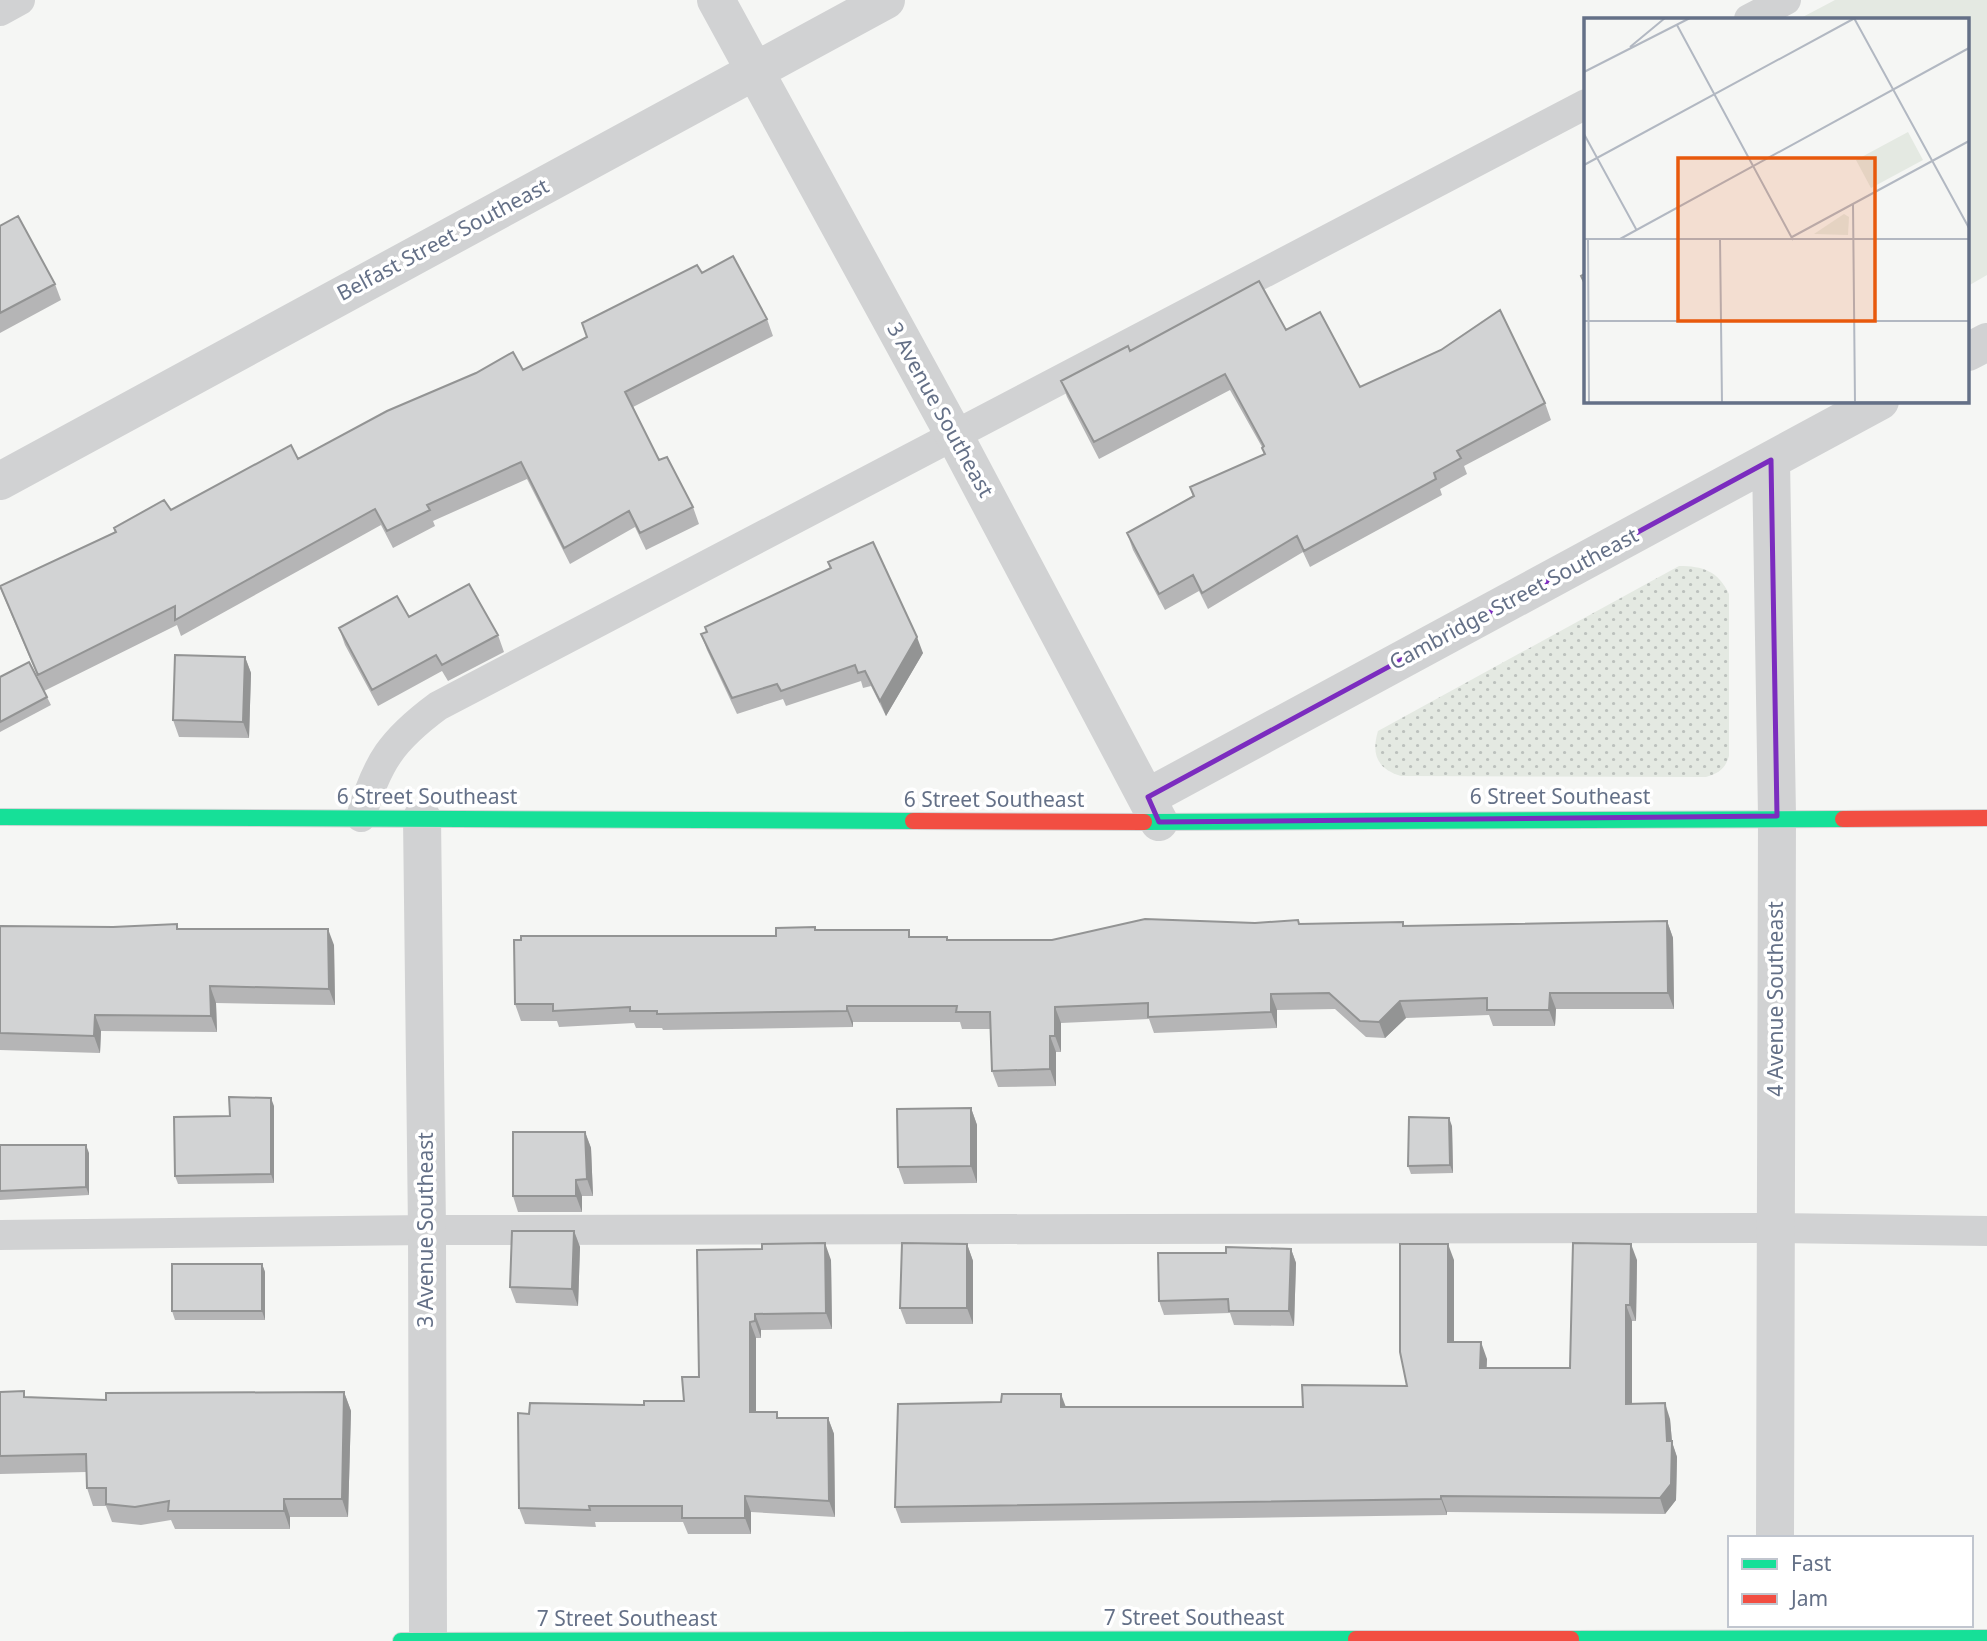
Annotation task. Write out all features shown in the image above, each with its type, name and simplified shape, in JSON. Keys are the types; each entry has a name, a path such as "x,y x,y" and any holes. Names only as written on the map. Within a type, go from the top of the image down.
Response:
{"street":[{"name":"3 Avenue Southeast","path":"716,0 954,435 1154,809"},
{"name":"Belfast Street Southeast","path":"0,481 886,0"},
{"path":"1969,351 1987,342"},
{"name":"Cambridge Street Southeast","path":"1154,809 1878,402"},
{"name":"4 Avenue Southeast","path":"1771,460 1777,816 1775,1536"},
{"name":"6 Street Southeast","path":"0,817 422,818 1154,809 1987,818"},
{"name":"3 Avenue Southeast","path":"422,818 428,1641"},
{"name":"7 Street Southeast","path":"401,1641 1775,1635 1987,1638"}],"lane":[{"path":"0,11 20,0"},
{"path":"1751,18 1786,0"},
{"path":"361,817 371,783 392,745 438,706 1584,105"},
{"path":"0,1235 427,1230 1775,1228 1987,1231"}],"highlighted area":[{"path":"1771,460 1777,816 1159,822 1148,797"}],"shaded area":[{"path":"1835,0 1987,0 1987,275 1969,285 1969,18 1801,18"},
{"path":"1679,566 1709,571 1720,580 1729,594 1729,756 1718,772 1706,777 1401,776 1381,765 1375,747 1378,731"}],"building":[{"path":"18,216 55,284 0,313 0,226"},
{"path":"733,256 767,319 625,392 659,460 667,457 693,507 640,533 629,511 564,548 521,462 427,505 430,510 387,531 375,509 175,620 175,606 38,675 0,586 116,532 114,528 164,500 171,510 291,445 298,459 387,411 476,373 513,352 523,370 587,337 582,323 697,265 702,273"},
{"path":"1259,281 1286,330 1320,312 1360,387 1441,350 1500,310 1545,403 1457,451 1461,458 1434,473 1436,479 1304,551 1297,536 1202,593 1193,575 1159,594 1127,533 1194,496 1190,487 1265,454 1262,448 1264,446 1225,374 1094,442 1061,381 1128,346 1130,351"},
{"path":"873,542 917,637 880,701 865,671 858,673 855,665 781,691 777,684 732,698 701,634 707,632 705,627 831,568 828,562"},
{"path":"469,584 498,635 442,665 436,655 372,690 339,628 397,596 409,617"},
{"path":"175,655 245,657 243,722 173,720"},
{"path":"29,662 47,697 0,722 0,677"},
{"path":"1145,919 1255,923 1298,920 1299,924 1403,922 1403,926 1667,921 1668,993 1550,993 1549,1010 1487,1010 1487,998 1400,1001 1379,1022 1360,1021 1329,993 1271,994 1271,1012 1148,1017 1148,1003 1055,1007 1055,1036 1050,1036 1050,1069 992,1071 990,1012 956,1012 957,1006 847,1006 847,1011 657,1014 657,1011 630,1011 630,1007 553,1011 553,1004 515,1004 514,940 521,940 521,936 776,936 776,928 815,927 815,930 909,930 909,937 947,937 947,940 1052,940"},
{"path":"177,924 177,929 328,929 329,989 210,986 211,1016 95,1015 94,1036 0,1033 0,926 113,927"},
{"path":"229,1097 271,1098 271,1174 175,1176 174,1117 230,1116"},
{"path":"971,1108 971,1166 898,1167 897,1109"},
{"path":"1409,1117 1449,1118 1450,1165 1408,1166"},
{"path":"513,1132 585,1132 587,1179 576,1180 576,1196 513,1196"},
{"path":"0,1145 86,1145 86,1187 0,1191"},
{"path":"512,1231 574,1231 572,1289 510,1287"},
{"path":"825,1243 826,1313 755,1314 755,1321 750,1322 750,1412 777,1412 777,1418 828,1418 829,1501 745,1496 745,1518 682,1518 682,1506 589,1506 590,1510 519,1508 518,1413 529,1414 530,1403 644,1405 644,1401 684,1401 682,1377 699,1377 697,1250 762,1249 762,1244"},
{"path":"902,1243 967,1244 967,1308 900,1308"},
{"path":"1573,1243 1631,1244 1630,1305 1626,1305 1626,1404 1665,1403 1667,1441 1672,1441 1671,1484 1660,1498 1441,1496 1441,1499 895,1507 898,1404 1001,1402 1002,1394 1061,1394 1061,1407 1303,1407 1302,1385 1407,1386 1400,1352 1400,1244 1448,1244 1448,1342 1481,1342 1480,1368 1570,1368"},
{"path":"1226,1247 1291,1249 1289,1311 1229,1311 1228,1299 1159,1301 1158,1253 1226,1253"},
{"path":"172,1264 262,1264 262,1311 172,1311"},
{"path":"24,1391 24,1397 106,1400 106,1393 344,1392 342,1499 284,1499 284,1511 168,1511 169,1501 135,1507 106,1504 106,1488 87,1488 86,1454 0,1456 0,1392"}],"traffic: fast":[{"path":"0,817 913,821"},
{"path":"1144,822 1843,819"},
{"path":"1571,1639 1987,1638"},
{"path":"401,1641 1356,1639"}],"traffic: jam":[{"path":"1843,819 1987,818"},
{"path":"913,821 1144,822"},
{"path":"1356,1639 1571,1639"}]}
